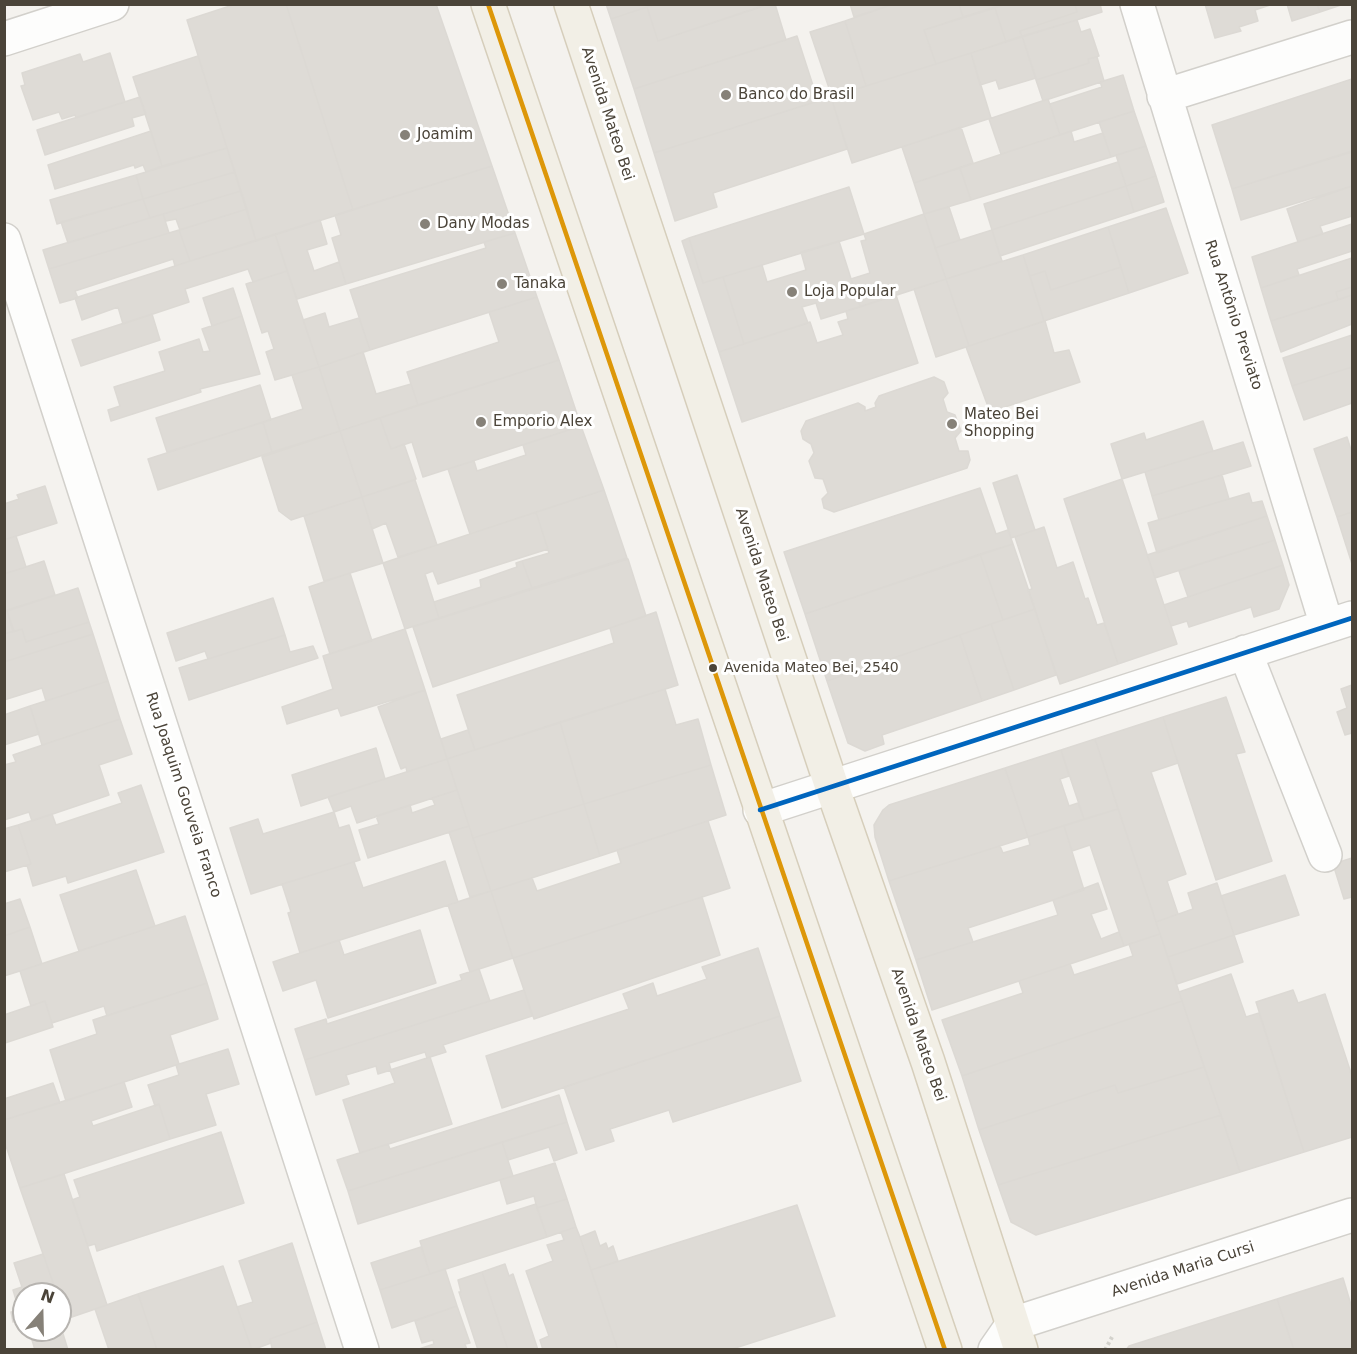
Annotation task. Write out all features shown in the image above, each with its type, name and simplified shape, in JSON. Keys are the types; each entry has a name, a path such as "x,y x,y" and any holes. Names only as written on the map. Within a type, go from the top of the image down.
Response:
{"main road":[{"path":"488,4 945,1350"},
{"name":"Avenida Mateo Bei","path":"570,4 832,787 928,1062 1008,1343"}],"street":[{"path":"4,39 112,4"},
{"name":"Rua Antônio Previato","path":"1137,4 1260,400 1340,622"},
{"path":"1164,96 1353,37"},
{"name":"Rua Joaquim Gouveia Franco","path":"4,240 362,1350"},
{"path":"760,810 1340,622"},
{"path":"1245,652 1325,855"},
{"name":"Avenida Maria Cursi","path":"1008,1343 1353,1215"}],"building":[{"path":"236,4 286,4 353,210 256,241 187,20"},
{"name":"Joamim","path":"286,4 436,4 492,166 353,210"},
{"path":"606,4 656,4 611,19"},
{"path":"656,4 760,4 761,7 658,41 647,7"},
{"path":"768,4 775,4 786,40 634,89 611,19 647,7 658,41"},
{"path":"850,4 894,4 854,17"},
{"path":"894,4 959,4 963,17 924,30 936,64 866,86 845,21"},
{"path":"959,4 1005,4 963,17"},
{"path":"1005,4 1075,4 1077,12 1020,31 1022,37 1006,42 995,8"},
{"path":"1075,4 1100,4 1102,12 1022,37 1020,31 1077,12"},
{"path":"1205,4 1273,4 1255,10 1258,21 1239,27 1241,31 1215,38"},
{"path":"1287,4 1317,4 1320,12 1292,21"},
{"path":"1317,4 1344,4 1320,12"},
{"path":"995,8 1006,42 936,64 924,30"},
{"path":"1077,20 1081,32 1090,29 1099,56 1088,59 1089,63 1036,80 1022,36"},
{"path":"845,21 866,86 832,97 810,32"},
{"name":"Banco do Brasil","path":"797,36 818,101 654,153 634,89"},
{"path":"1022,36 1036,78 999,89 996,80 980,85 971,53"},
{"path":"110,53 125,102 76,118 75,115 62,119 59,112 33,120 21,86 25,85 22,73 80,54 83,62"},
{"path":"971,53 991,118 852,163 831,97"},
{"path":"198,56 227,148 162,166 133,77"},
{"path":"1097,57 1104,81 1043,101 1036,80 1089,63 1088,59"},
{"path":"1123,75 1134,111 1060,135 1050,104 1102,87 1100,82"},
{"path":"1352,79 1352,151 1232,189 1212,125"},
{"path":"140,97 146,114 132,118 134,126 45,155 37,130"},
{"path":"831,97 847,149 713,193 717,207 675,221 654,153"},
{"path":"1048,99 1060,135 1001,154 989,119"},
{"path":"1134,111 1146,146 1111,157 1099,122"},
{"path":"961,127 973,163 914,183 902,147"},
{"path":"151,131 162,166 146,172 143,165 135,168 134,165 55,189 48,165"},
{"path":"1071,131 1074,142 1103,133 1111,157 971,200 960,168"},
{"path":"1146,146 1156,176 1126,186 1116,155"},
{"path":"227,148 235,172 143,199 136,175"},
{"path":"1352,152 1352,186 1241,220 1232,189"},
{"path":"1118,162 1126,186 992,230 984,204"},
{"name":"Dany Modas","path":"492,166 515,233 346,284 332,238 341,235 335,215"},
{"path":"960,168 971,200 924,214 914,183"},
{"path":"235,172 241,191 150,218 143,199"},
{"path":"136,175 143,199 57,224 50,200"},
{"path":"1156,176 1164,202 1134,212 1126,186"},
{"path":"1126,186 1134,212 1000,256 992,230"},
{"path":"1352,186 1352,216 1320,226 1323,234 1298,242 1287,209"},
{"path":"849,187 864,234 703,283 689,238"},
{"path":"241,191 247,209 180,230 176,219 166,221 163,214"},
{"path":"143,199 150,218 68,243 61,222"},
{"path":"949,207 960,240 935,248 924,214"},
{"path":"1166,208 1188,273 1129,293 1108,227"},
{"path":"247,209 256,241 190,261 179,230"},
{"path":"163,214 169,233 49,269 43,250"},
{"path":"924,214 946,279 860,307 851,279 870,273 861,241 866,240 864,234"},
{"path":"320,220 327,244 307,250 314,271 339,262 346,284 297,299 275,234"},
{"path":"1352,224 1352,251 1297,269 1299,275 1261,288 1252,257"},
{"path":"1108,227 1121,267 1051,290 1045,271 1030,276 1023,255"},
{"path":"179,230 190,261 175,266 173,259 75,291 78,298 60,303 49,269"},
{"path":"992,230 1002,261 946,279 935,248"},
{"path":"515,233 537,297 370,350 350,290 486,248 484,242"},
{"path":"275,234 287,271 253,282 248,269 185,289 189,302 123,324 118,307 82,320 75,298"},
{"path":"689,238 703,283 723,277 744,344 719,352 682,241"},
{"name":"Loja Popular","path":"839,241 860,307 821,319 816,303 802,307 808,323 744,344 723,277 762,265 767,282 806,270 801,252"},
{"path":"1023,255 1044,321 969,346 946,279"},
{"path":"1352,258 1352,287 1336,292 1338,300 1271,321 1261,288"},
{"path":"1121,267 1129,293 1044,321 1030,276 1045,271 1051,290"},
{"path":"287,271 319,367 275,380 266,352 274,349 268,331 262,333 246,284"},
{"path":"946,279 969,346 936,357 914,289"},
{"path":"1352,287 1352,295 1338,300 1336,292"},
{"path":"233,288 242,316 212,326 203,298"},
{"path":"896,295 918,363 742,422 719,352 810,322 817,343 843,335 838,322 848,319 846,311"},
{"path":"1352,295 1352,324 1281,352 1271,321"},
{"path":"537,297 559,360 418,405 407,372 499,342 489,312"},
{"path":"325,313 329,327 359,318 370,350 319,367 303,320"},
{"path":"152,314 160,340 81,366 72,340"},
{"path":"242,316 260,374 200,389 201,392 111,421 108,410 120,406 114,387 165,371 159,352 199,339 203,352 210,351 202,329"},
{"path":"1045,321 1054,353 1069,350 1080,382 990,412 966,347"},
{"path":"1352,335 1352,367 1292,386 1283,358"},
{"path":"363,352 376,394 411,384 418,405 340,431 319,367"},
{"name":"Emporio Alex","path":"559,360 581,426 423,477 412,442 391,449 380,418"},
{"path":"319,367 340,431 272,452 263,422 303,409 292,375"},
{"path":"1352,367 1352,403 1304,420 1292,386"},
{"path":"934,377 944,382 948,393 943,399 947,412 955,415 961,431 955,438 959,451 968,451 970,460 967,468 834,512 824,508 822,499 828,493 823,479 815,478 809,461 814,453 811,444 803,439 801,431 806,421 858,403 865,407 865,411 876,407 875,403 879,396"},
{"path":"260,385 271,420 167,452 156,418"},
{"path":"380,418 391,449 404,444 416,479 362,497 340,431"},
{"path":"1203,421 1213,451 1122,479 1111,444 1144,433 1146,440"},
{"path":"263,422 272,452 158,490 148,459"},
{"path":"581,426 604,490 470,534 448,469 474,461 477,471 526,455 523,445"},
{"path":"340,431 362,497 291,520 279,511 262,457"},
{"path":"1347,437 1352,453 1352,512 1337,517 1314,449"},
{"path":"1243,442 1251,466 1152,496 1145,472"},
{"path":"1017,475 1035,530 1011,538 993,483"},
{"path":"1222,475 1229,499 1159,520 1152,496"},
{"path":"1122,479 1177,644 1118,664 1064,499"},
{"path":"415,480 437,545 398,557 386,523 372,529 362,497"},
{"path":"45,486 57,523 4,540 4,504 19,499 17,495"},
{"path":"980,488 996,534 1008,530 1013,544 805,614 784,552"},
{"path":"604,490 627,558 532,588 522,561 549,553 536,512"},
{"path":"1249,493 1252,503 1262,501 1267,516 1157,553 1148,523"},
{"path":"362,497 383,563 324,581 304,516"},
{"path":"536,512 548,549 438,584 433,571 425,574 439,618 405,629 383,563"},
{"path":"1352,512 1352,564 1337,517"},
{"path":"1267,516 1275,540 1155,578 1147,555"},
{"path":"1044,527 1057,568 1073,562 1085,599 1088,598 1097,625 1104,623 1118,664 1060,684 1028,590 1032,589 1015,537"},
{"path":"16,536 26,567 4,574 4,540"},
{"path":"1275,540 1283,565 1188,597 1179,571"},
{"path":"1013,544 1035,609 1003,620 980,554"},
{"path":"980,554 1003,620 827,681 805,614"},
{"path":"628,559 646,616 433,687 413,627"},
{"path":"44,561 55,595 4,611 4,574"},
{"path":"522,561 532,588 439,618 434,602 481,587 480,580 517,567 516,563"},
{"path":"1283,565 1289,585 1279,609 1254,617 1251,607 1189,627 1187,621 1171,626 1164,605"},
{"path":"350,573 372,641 330,654 309,587"},
{"path":"78,588 89,622 26,642 22,629 13,632 7,611"},
{"path":"273,598 285,635 208,659 205,651 176,661 167,633"},
{"path":"1035,609 1056,675 1014,690 991,624"},
{"path":"4,611 7,611 14,631 4,634"},
{"path":"656,612 678,685 475,750 457,695 614,643 610,628"},
{"path":"89,622 93,634 4,662 4,634 22,629 26,642"},
{"path":"991,624 1014,690 982,701 960,635"},
{"path":"405,629 425,690 341,716 338,708 287,724 282,707 333,689 323,656"},
{"path":"93,634 108,681 46,701 42,688 4,700 4,662"},
{"path":"285,635 290,652 313,646 318,658 189,700 179,668"},
{"path":"960,635 982,701 882,735 884,744 865,751 848,743 827,681"},
{"path":"108,681 120,719 42,745 30,706"},
{"path":"1352,685 1352,733 1345,735 1337,712 1347,708 1341,689"},
{"path":"665,689 676,725 698,719 711,765 584,804 560,722"},
{"path":"425,690 447,759 407,772 406,767 401,769 378,707"},
{"path":"1226,697 1245,752 1236,754 1272,861 1216,880 1163,717"},
{"path":"30,706 39,734 4,745 4,715"},
{"path":"1163,717 1178,763 1151,772 1186,874 1167,881 1178,914 1156,922 1095,739"},
{"path":"120,719 132,754 99,765 109,795 32,821 29,812 4,820 4,765 16,762 13,755"},
{"path":"560,722 584,804 473,838 447,759"},
{"path":"468,730 475,750 447,759 441,739"},
{"path":"1095,739 1118,809 1084,819 1061,750"},
{"path":"376,748 385,779 301,806 292,775"},
{"path":"1061,750 1069,776 1060,779 1069,806 1078,803 1084,819 1028,837 1005,768"},
{"path":"447,759 457,790 357,823 351,806 334,812 328,797"},
{"path":"711,765 726,815 600,856 584,804"},
{"path":"1005,768 1028,837 889,881 875,837 874,825 883,810 889,805"},
{"path":"141,785 164,852 68,883 66,876 33,886 27,865 31,864 18,825 52,814 56,825 122,803 118,793"},
{"path":"457,790 469,826 368,858 359,830 379,824 376,816 410,805 412,813 435,805 432,798"},
{"path":"584,804 600,856 491,891 473,838"},
{"path":"1118,809 1160,934 1124,946 1090,845 1072,851 1064,826"},
{"path":"334,812 339,828 349,825 360,860 251,894 230,828 258,819 263,834"},
{"path":"708,821 730,888 513,958 491,891 532,878 537,891 621,863 617,850"},
{"path":"18,825 31,864 4,872 4,829"},
{"path":"469,826 491,891 470,897 449,832"},
{"path":"1064,826 1084,890 968,928 973,942 916,960 889,881 1000,846 1003,853 1030,845 1028,837"},
{"path":"1352,858 1352,897 1344,899 1333,864"},
{"path":"445,861 458,902 300,953 282,884 354,862 363,888"},
{"path":"136,870 155,926 79,951 60,895"},
{"path":"1285,875 1299,915 1234,935 1221,896"},
{"path":"1098,883 1107,909 1091,914 1101,939 1119,932 1124,946 932,1010 916,960 1058,915 1053,900"},
{"path":"1217,883 1234,935 1168,957 1156,922 1193,909 1188,893"},
{"path":"491,891 513,958 470,972 448,905"},
{"path":"702,897 720,955 534,1019 513,958"},
{"path":"20,899 30,927 4,936 4,904"},
{"path":"185,916 207,983 107,1016 104,1006 52,1023 45,1001 31,1006 20,971"},
{"path":"30,927 42,964 4,976 4,936"},
{"path":"420,930 436,983 328,1018 316,980 283,991 273,962 339,940 344,955"},
{"path":"1160,934 1182,1001 962,1076 942,1020 1023,993 1019,981 1070,964 1074,975 1133,956 1129,944"},
{"path":"1234,935 1243,962 1177,984 1168,957"},
{"path":"758,948 780,1016 502,1108 486,1056 629,1009 623,994 653,983 657,996 707,979 702,967"},
{"path":"479,969 490,1001 305,1060 295,1029 326,1019 327,1024 462,980 460,975"},
{"path":"1231,974 1246,1017 1259,1013 1304,1152 1240,1172 1179,992"},
{"path":"207,983 218,1019 170,1035 179,1064 66,1101 50,1050 97,1034 93,1020"},
{"path":"524,990 532,1016 443,1045 446,1052 427,1058 425,1052 389,1063 391,1070 378,1074 376,1066 346,1075 349,1084 316,1095 305,1060"},
{"path":"1293,990 1298,1003 1325,994 1352,1076 1352,1137 1304,1152 1256,1002"},
{"path":"45,1001 53,1027 5,1043 4,1049 4,1015"},
{"path":"1182,1001 1204,1067 1118,1093 1115,1085 979,1130 962,1076"},
{"path":"780,1016 801,1081 673,1122 669,1110 610,1129 614,1141 586,1150 564,1087"},
{"path":"228,1049 239,1084 206,1094 216,1125 170,1139 159,1104 155,1106 148,1085 179,1075 176,1065"},
{"path":"430,1057 452,1124 360,1153 343,1100 395,1083 390,1070"},
{"path":"1204,1067 1221,1115 998,1185 979,1130 1115,1085 1118,1093"},
{"path":"124,1082 132,1107 91,1121 93,1126 159,1104 170,1139 20,1188 4,1140 4,1120"},
{"path":"53,1083 60,1103 4,1120 4,1099"},
{"path":"559,1095 567,1122 348,1191 337,1160 388,1144 390,1149"},
{"path":"1221,1115 1240,1172 1036,1235 1011,1222 998,1185"},
{"path":"567,1122 577,1153 554,1161 549,1147 508,1160 502,1142"},
{"path":"221,1132 244,1203 97,1251 95,1244 88,1246 72,1200 80,1197 74,1180"},
{"path":"502,1142 513,1176 358,1224 348,1191"},
{"path":"555,1163 567,1199 537,1208 534,1196 507,1204 500,1180"},
{"path":"64,1174 107,1305 72,1317 72,1282 53,1282 20,1188"},
{"path":"567,1199 576,1227 547,1237 537,1208"},
{"path":"536,1204 547,1237 430,1274 420,1241"},
{"path":"797,1205 835,1316 729,1350 618,1350 591,1270"},
{"path":"576,1227 618,1350 543,1350 540,1340 549,1336 526,1271 553,1261 547,1245 564,1240 561,1232"},
{"path":"595,1231 600,1246 606,1243 608,1249 613,1246 618,1261 591,1270 580,1237"},
{"path":"292,1243 317,1322 270,1339 271,1343 252,1350 237,1307 253,1302 239,1261"},
{"path":"421,1247 430,1274 380,1290 371,1263"},
{"path":"43,1254 53,1282 20,1282 14,1263"},
{"path":"505,1264 509,1276 513,1274 538,1350 508,1350 482,1272"},
{"path":"223,1266 252,1350 157,1350 138,1294"},
{"path":"445,1269 457,1306 392,1328 380,1290"},
{"path":"482,1272 508,1350 478,1350 459,1292 461,1292 458,1280"},
{"path":"1343,1278 1352,1308 1352,1350 1294,1350 1277,1299"},
{"path":"138,1294 157,1350 109,1350 95,1309"},
{"path":"1277,1299 1294,1350 1126,1350 1129,1346"},
{"path":"457,1306 470,1343 465,1344 467,1350 416,1350 434,1344 433,1340 422,1343 415,1321"},
{"path":"317,1322 326,1350 268,1350 272,1348 270,1339"},
{"path":"33,1342 66,1342 68,1350 35,1350"}],"transit line":[{"path":"488,4 945,1350"},
{"path":"760,810 1352,618"}],"place":[{"name":"Banco do Brasil","path":"726,95"},
{"name":"Joamim","path":"405,135"},
{"name":"Dany Modas","path":"425,224"},
{"name":"Tanaka","path":"502,284"},
{"name":"Loja Popular","path":"792,292"},
{"name":"Emporio Alex","path":"481,422"},
{"name":"Mateo Bei Shopping","path":"952,424"},
{"name":"Avenida Mateo Bei, 2540","path":"713,668"}]}
